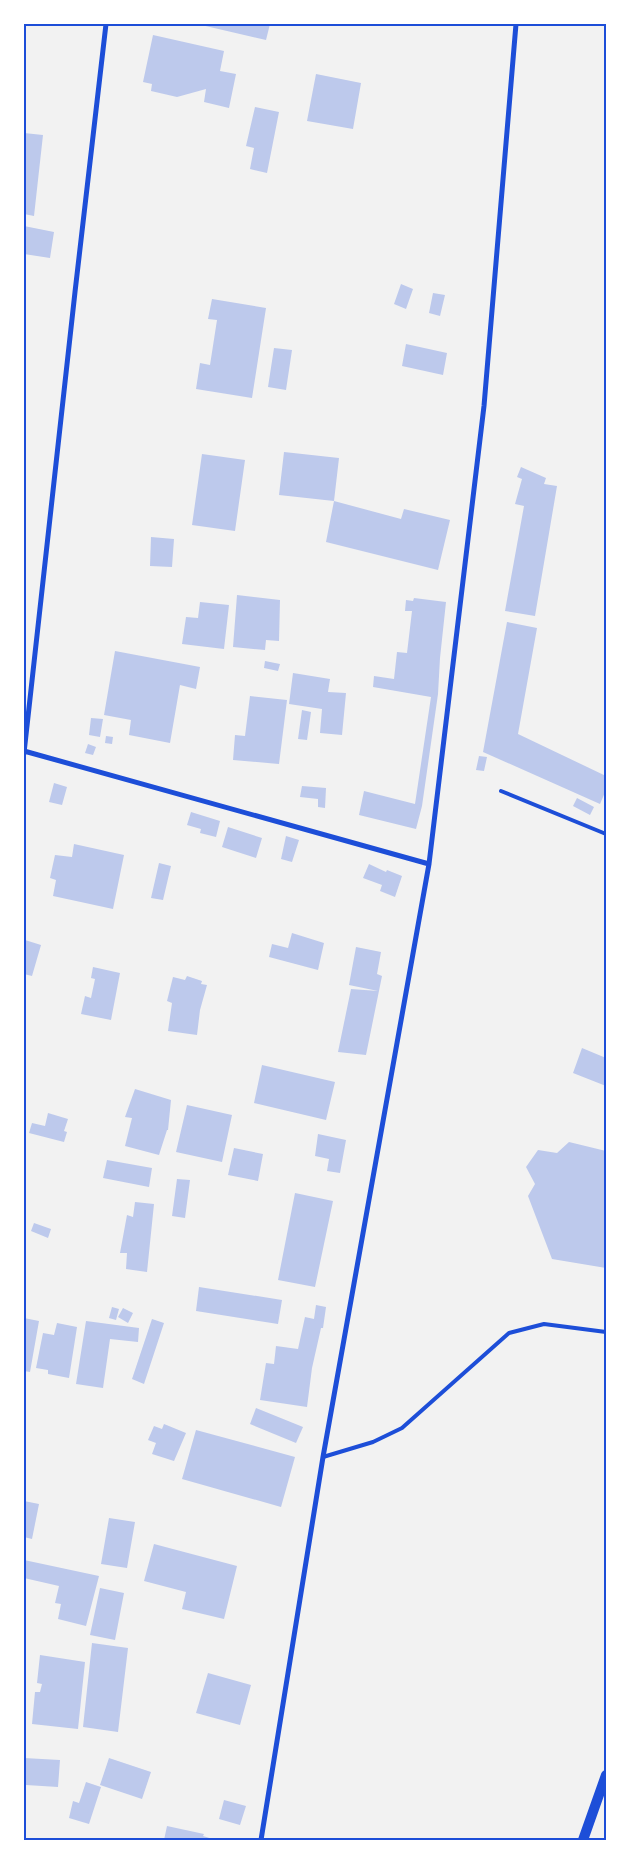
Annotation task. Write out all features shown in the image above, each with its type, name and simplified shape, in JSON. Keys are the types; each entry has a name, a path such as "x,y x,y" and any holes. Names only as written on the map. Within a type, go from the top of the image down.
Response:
{"main road":[{"path":"584,1840 606,1775"}],"street":[{"path":"106,24 24,752 429,864"},
{"path":"261,1840 323,1457 429,864 484,406 516,24"}],"lane":[{"path":"501,791 606,834"},
{"path":"323,1457 373,1442 402,1428 509,1333 544,1324 606,1332"}],"building":[{"path":"197,24 270,24 266,40"},
{"path":"153,35 224,51 220,71 236,74 229,108 204,102 206,89 177,97 151,91 152,84 143,82"},
{"path":"316,74 361,83 353,129 307,121"},
{"path":"255,107 279,112 267,173 250,169 254,148 246,146"},
{"path":"24,133 43,135 34,216 24,214"},
{"path":"24,226 54,232 50,258 24,254"},
{"path":"401,284 413,289 406,309 394,304"},
{"path":"433,293 445,295 440,316 429,313"},
{"path":"212,299 266,308 252,398 196,389 200,363 210,365 217,320 208,319"},
{"path":"406,344 447,353 443,375 402,366"},
{"path":"274,348 292,350 286,390 268,387"},
{"path":"284,452 339,458 334,501 279,495"},
{"path":"202,454 245,460 235,531 192,525"},
{"path":"521,467 546,478 544,484 557,486 535,616 505,611 524,506 515,504 522,479 517,477"},
{"path":"334,501 401,519 404,509 450,520 438,570 326,542"},
{"path":"151,537 174,539 172,567 150,566"},
{"path":"237,595 280,600 279,641 266,640 265,650 233,647"},
{"path":"414,598 446,602 438,694 422,806 416,829 359,815 364,791 415,804 431,697 373,687 374,676 394,679 397,652 407,653 412,611 405,611 406,600 413,601"},
{"path":"200,602 229,605 224,649 182,644 186,617 198,618"},
{"path":"507,622 537,628 518,734 606,776 604,782 606,783 606,790 600,804 483,752"},
{"path":"115,651 200,667 196,689 180,685 170,743 129,735 131,720 104,715"},
{"path":"265,661 280,664 278,671 264,668"},
{"path":"293,673 330,679 328,692 346,693 342,735 320,733 322,709 289,704"},
{"path":"250,696 287,700 279,764 233,760 235,735 245,736"},
{"path":"302,710 311,712 307,740 298,739"},
{"path":"91,718 103,719 100,737 89,735"},
{"path":"106,736 113,737 112,744 105,743"},
{"path":"88,744 96,747 93,755 85,753"},
{"path":"479,756 487,757 484,771 476,770"},
{"path":"54,783 67,787 62,805 49,802"},
{"path":"302,786 326,788 325,808 318,807 318,799 300,797"},
{"path":"577,798 594,807 590,815 573,806"},
{"path":"191,812 220,821 216,837 200,833 201,829 187,825"},
{"path":"228,827 262,838 256,858 222,847"},
{"path":"286,836 299,840 292,862 281,859"},
{"path":"74,844 124,855 113,909 53,896 56,880 50,878 55,855 72,857"},
{"path":"159,863 171,866 163,900 151,898"},
{"path":"369,864 386,872 387,870 402,876 395,897 380,891 382,885 363,878"},
{"path":"292,933 324,943 318,970 269,957 272,944 288,948"},
{"path":"25,940 41,945 32,976 24,974"},
{"path":"356,947 381,952 377,974 382,976 366,1055 338,1052 351,989 378,991 349,985"},
{"path":"93,967 120,973 111,1020 81,1014 85,996 91,998 95,979 91,978"},
{"path":"187,976 202,981 201,984 207,985 200,1010 197,1035 168,1031 172,1003 167,1001 173,977 185,980"},
{"path":"582,1048 606,1058 606,1086 573,1073"},
{"path":"262,1065 335,1082 326,1120 254,1103"},
{"path":"135,1089 171,1100 168,1130 159,1155 125,1146 132,1118 125,1117"},
{"path":"187,1105 232,1115 222,1162 176,1152"},
{"path":"48,1113 68,1119 64,1131 67,1132 64,1142 29,1133 32,1123 45,1126"},
{"path":"318,1134 346,1140 340,1173 327,1171 329,1159 315,1156"},
{"path":"569,1142 606,1151 606,1268 552,1259 528,1196 535,1184 526,1167 538,1150 557,1153"},
{"path":"234,1148 263,1154 258,1181 228,1175"},
{"path":"107,1160 152,1168 149,1187 103,1178"},
{"path":"177,1179 190,1180 185,1218 172,1216"},
{"path":"295,1193 333,1201 315,1287 278,1280"},
{"path":"135,1202 154,1204 147,1272 126,1269 127,1253 120,1253 127,1215 133,1217"},
{"path":"34,1223 51,1229 48,1238 31,1231"},
{"path":"199,1287 282,1300 278,1324 196,1311"},
{"path":"316,1305 326,1307 323,1328 321,1328 312,1368 307,1407 260,1400 266,1363 274,1364 276,1346 298,1349 305,1317 314,1319"},
{"path":"112,1307 119,1309 116,1320 109,1318"},
{"path":"123,1308 133,1313 128,1323 118,1317"},
{"path":"24,1318 39,1321 30,1372 24,1371"},
{"path":"152,1319 164,1323 144,1384 132,1379"},
{"path":"86,1321 139,1328 138,1342 110,1339 103,1388 76,1384"},
{"path":"57,1323 77,1327 69,1378 48,1374 48,1370 36,1368 43,1333 54,1335"},
{"path":"256,1408 303,1427 296,1443 250,1424"},
{"path":"164,1424 186,1433 174,1461 152,1454 156,1443 148,1440 154,1426 162,1429"},
{"path":"196,1430 295,1457 281,1507 182,1479"},
{"path":"24,1501 39,1504 32,1539 24,1537"},
{"path":"109,1518 135,1522 127,1568 101,1564"},
{"path":"154,1544 237,1566 224,1619 182,1609 186,1592 144,1581"},
{"path":"24,1560 99,1576 86,1626 58,1619 61,1604 55,1603 59,1586 24,1578"},
{"path":"100,1588 124,1593 115,1640 90,1635"},
{"path":"92,1643 128,1648 118,1732 83,1727"},
{"path":"40,1655 85,1662 78,1729 32,1724 35,1692 40,1692 42,1684 37,1683"},
{"path":"208,1673 251,1685 240,1725 196,1713"},
{"path":"24,1758 60,1760 58,1787 26,1785 26,1794 24,1794"},
{"path":"109,1758 151,1772 142,1799 100,1785"},
{"path":"86,1782 101,1787 89,1824 69,1818 73,1801 79,1803"},
{"path":"224,1800 246,1806 240,1825 219,1819"},
{"path":"167,1826 204,1834 203,1836 216,1840 164,1840"}]}
